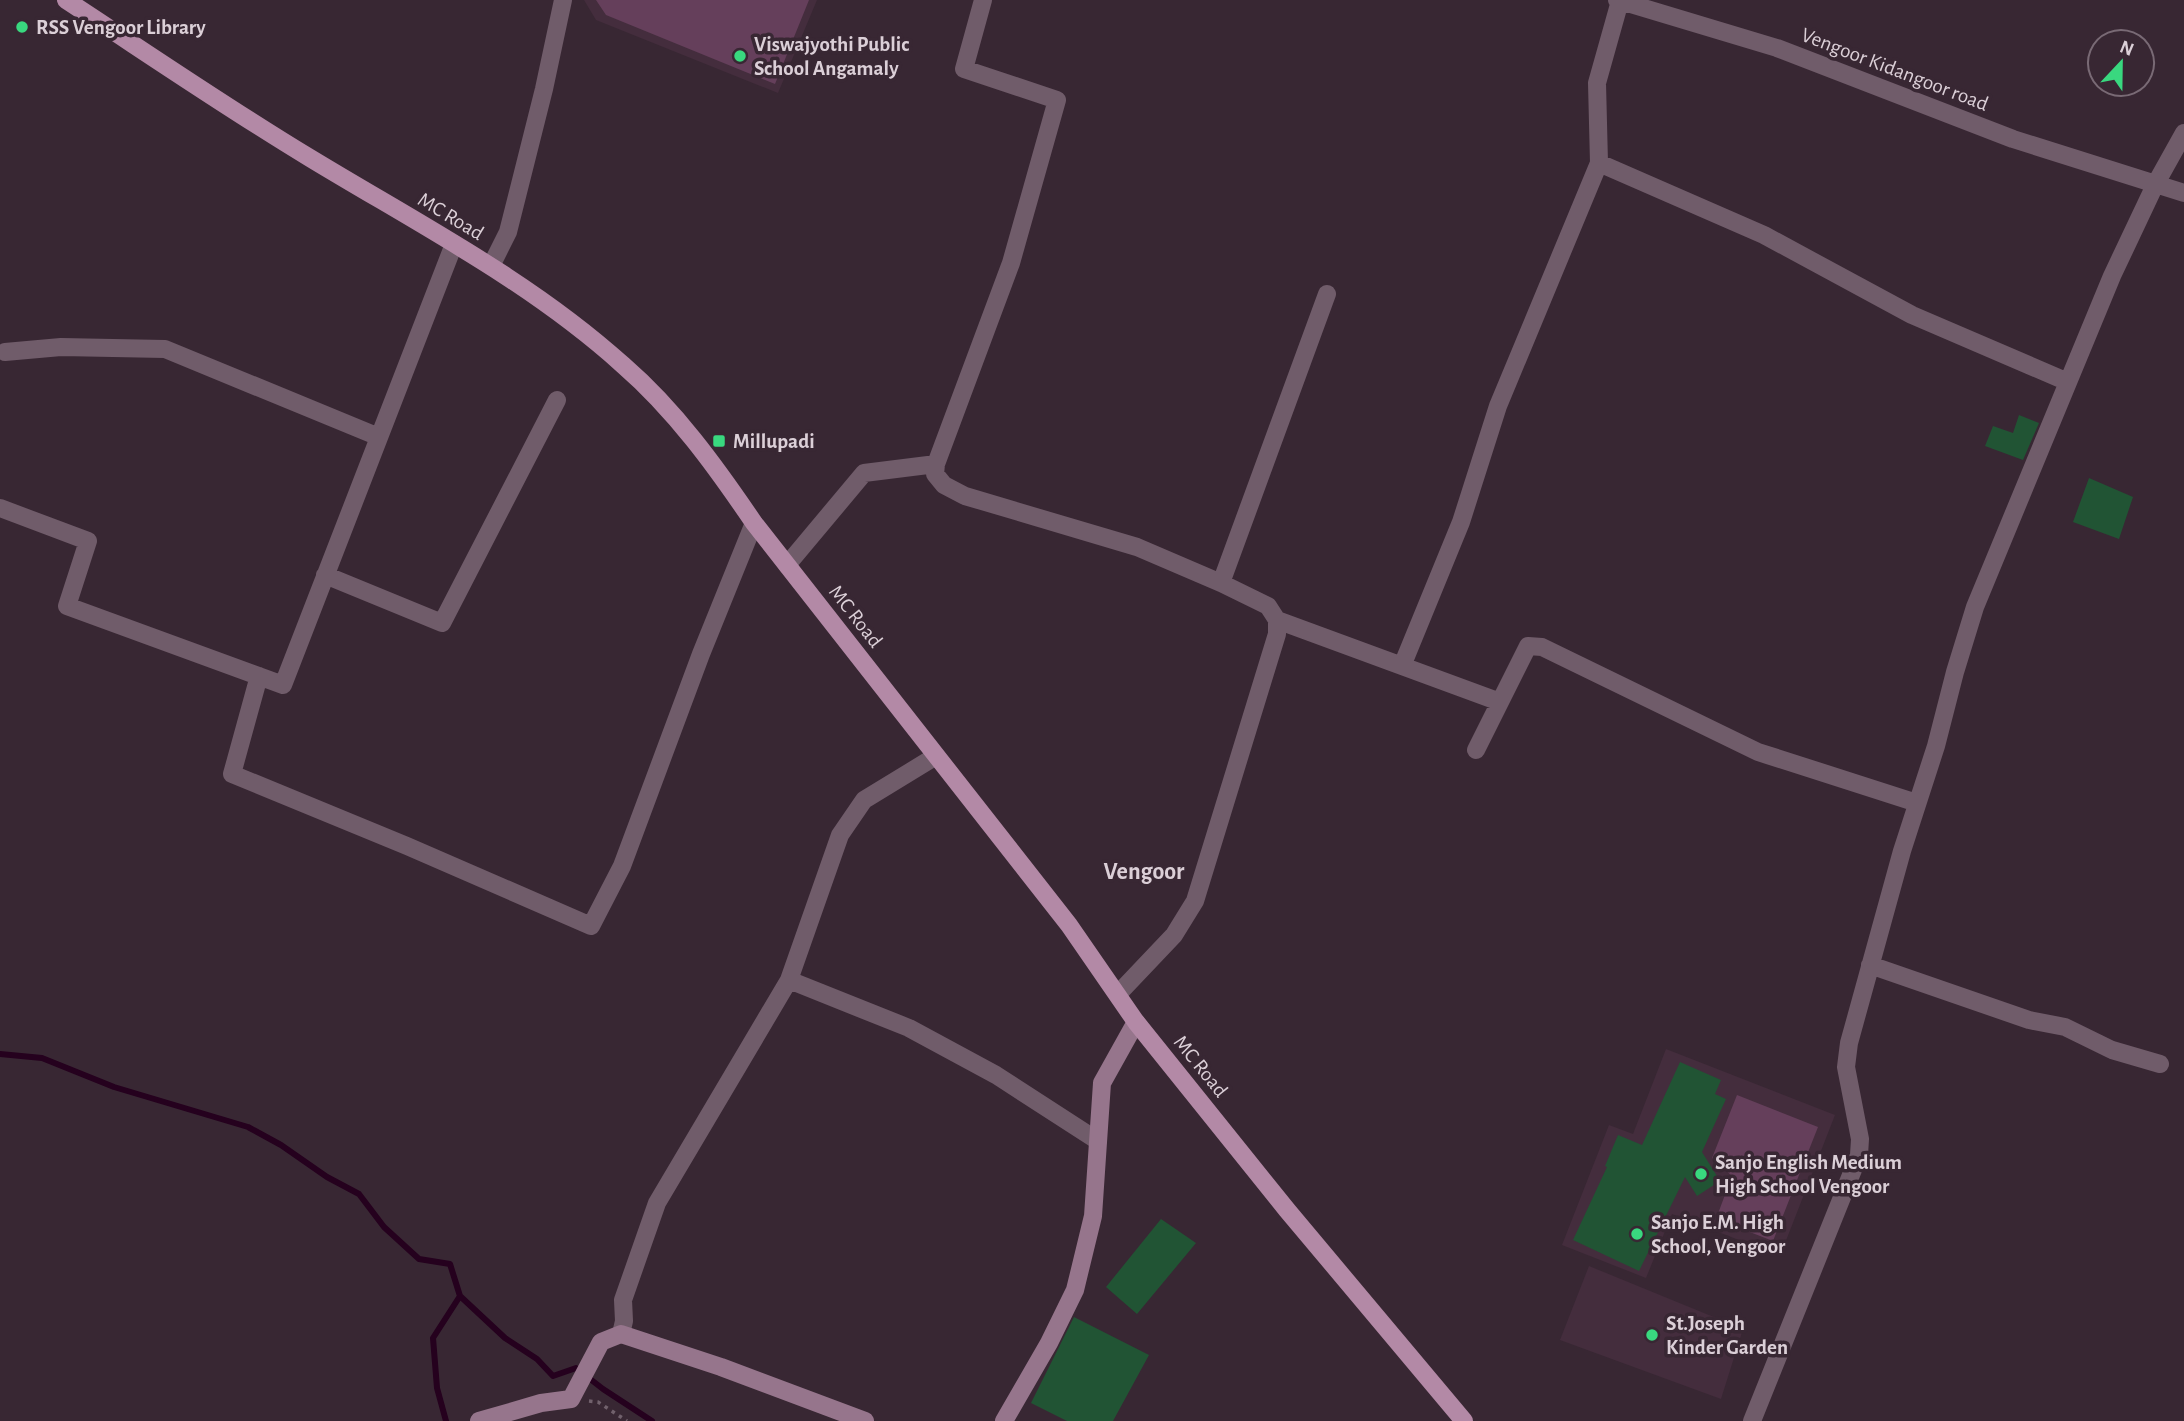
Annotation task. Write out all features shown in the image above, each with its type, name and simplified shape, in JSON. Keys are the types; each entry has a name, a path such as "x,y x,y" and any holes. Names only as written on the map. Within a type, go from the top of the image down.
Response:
{"main road":[{"name":"MC Road","path":"66,0 307,156 491,266 544,302 624,365 676,419 724,479 754,523 1069,925 1136,1022 1287,1210 1464,1421"}],"street":[{"path":"491,266 508,232 542,101 563,0"},
{"path":"984,0 964,69 1057,100 1011,263 936,464 935,474 944,485 965,496 1137,547 1222,583 1268,606 1277,620 1277,634 1195,901 1174,935 1118,994"},
{"path":"1402,666 1461,522 1498,406 1599,163 1597,83 1619,0"},
{"name":"Vengoor Kidangoor road","path":"1619,0 1777,48 2012,139 2184,193"},
{"path":"1752,1421 1859,1155 1860,1139 1846,1067 1849,1043 1975,607 2112,276 2155,184 2184,133"},
{"path":"1599,163 1764,235 1912,315 2068,382"},
{"path":"0,508 88,541 67,606 283,685 454,244"},
{"path":"1222,583 1327,294"},
{"path":"2,355 61,347 165,349 379,437"},
{"path":"325,575 442,623 557,400"},
{"path":"787,565 864,473 936,464"},
{"path":"259,676 232,774 591,926 622,866 701,654 754,523"},
{"path":"1277,620 1500,702"},
{"path":"1476,751 1528,646 1542,647 1758,752 1917,803"},
{"path":"621,1334 624,1300 657,1203 789,980 839,835 864,800 936,756"},
{"path":"1870,965 2029,1020 2065,1027 2112,1050 2160,1064"},
{"path":"789,980 909,1028 996,1075 1098,1141"},
{"path":"1004,1421 1049,1343 1075,1290 1093,1216 1102,1083 1136,1022"},
{"path":"478,1421 541,1403 570,1399 601,1342 621,1334 721,1367 865,1421"}],"path":[{"path":"570,1399 598,1402 627,1421"}],"shaded area":[{"name":"Viswajyothi Public School Angamaly","path":"584,0 817,0 778,93 596,20"},
{"name":"Viswajyothi Public School Angamaly","path":"596,0 809,0 775,84 606,15"},
{"name":"Sanjo English Medium High School Vengoor","path":"1666,1049 1835,1115 1780,1256 1672,1214 1646,1278 1562,1245 1609,1125 1633,1134"},
{"path":"1737,1095 1818,1127 1773,1241 1716,1219 1732,1176 1712,1158"},
{"name":"St.Joseph Kinder Garden","path":"1589,1266 1743,1329 1721,1399 1560,1340"}],"building":[{"path":"2019,415 2039,423 2023,460 1985,446 1993,426 2013,433"},
{"path":"2089,478 2133,497 2119,539 2073,522"},
{"path":"1680,1062 1721,1080 1715,1094 1726,1099 1702,1152 1720,1181 1697,1196 1685,1177 1639,1271 1573,1240 1607,1167 1605,1166 1618,1135 1642,1145"},
{"path":"1161,1219 1196,1243 1137,1314 1106,1287"},
{"path":"1074,1317 1149,1355 1113,1421 1067,1421 1031,1403"}],"waterway":[{"path":"0,1054 42,1058 114,1087 248,1127 359,1194 384,1227 419,1259 450,1264 460,1296 433,1338 437,1388 446,1421"},
{"path":"460,1296 505,1338 537,1359 553,1376 576,1368 652,1421"}],"place":[{"name":"RSS Vengoor Library","path":"22,27"},
{"name":"Viswajyothi Public School Angamaly","path":"740,56"},
{"name":"Millupadi","path":"719,441"},
{"name":"Sanjo English Medium High School Vengoor","path":"1701,1174"},
{"name":"Sanjo E.M. High School, Vengoor","path":"1637,1234"},
{"name":"St.Joseph Kinder Garden","path":"1652,1335"}],"district":[{"name":"Vengoor","path":"1144,871"}]}
